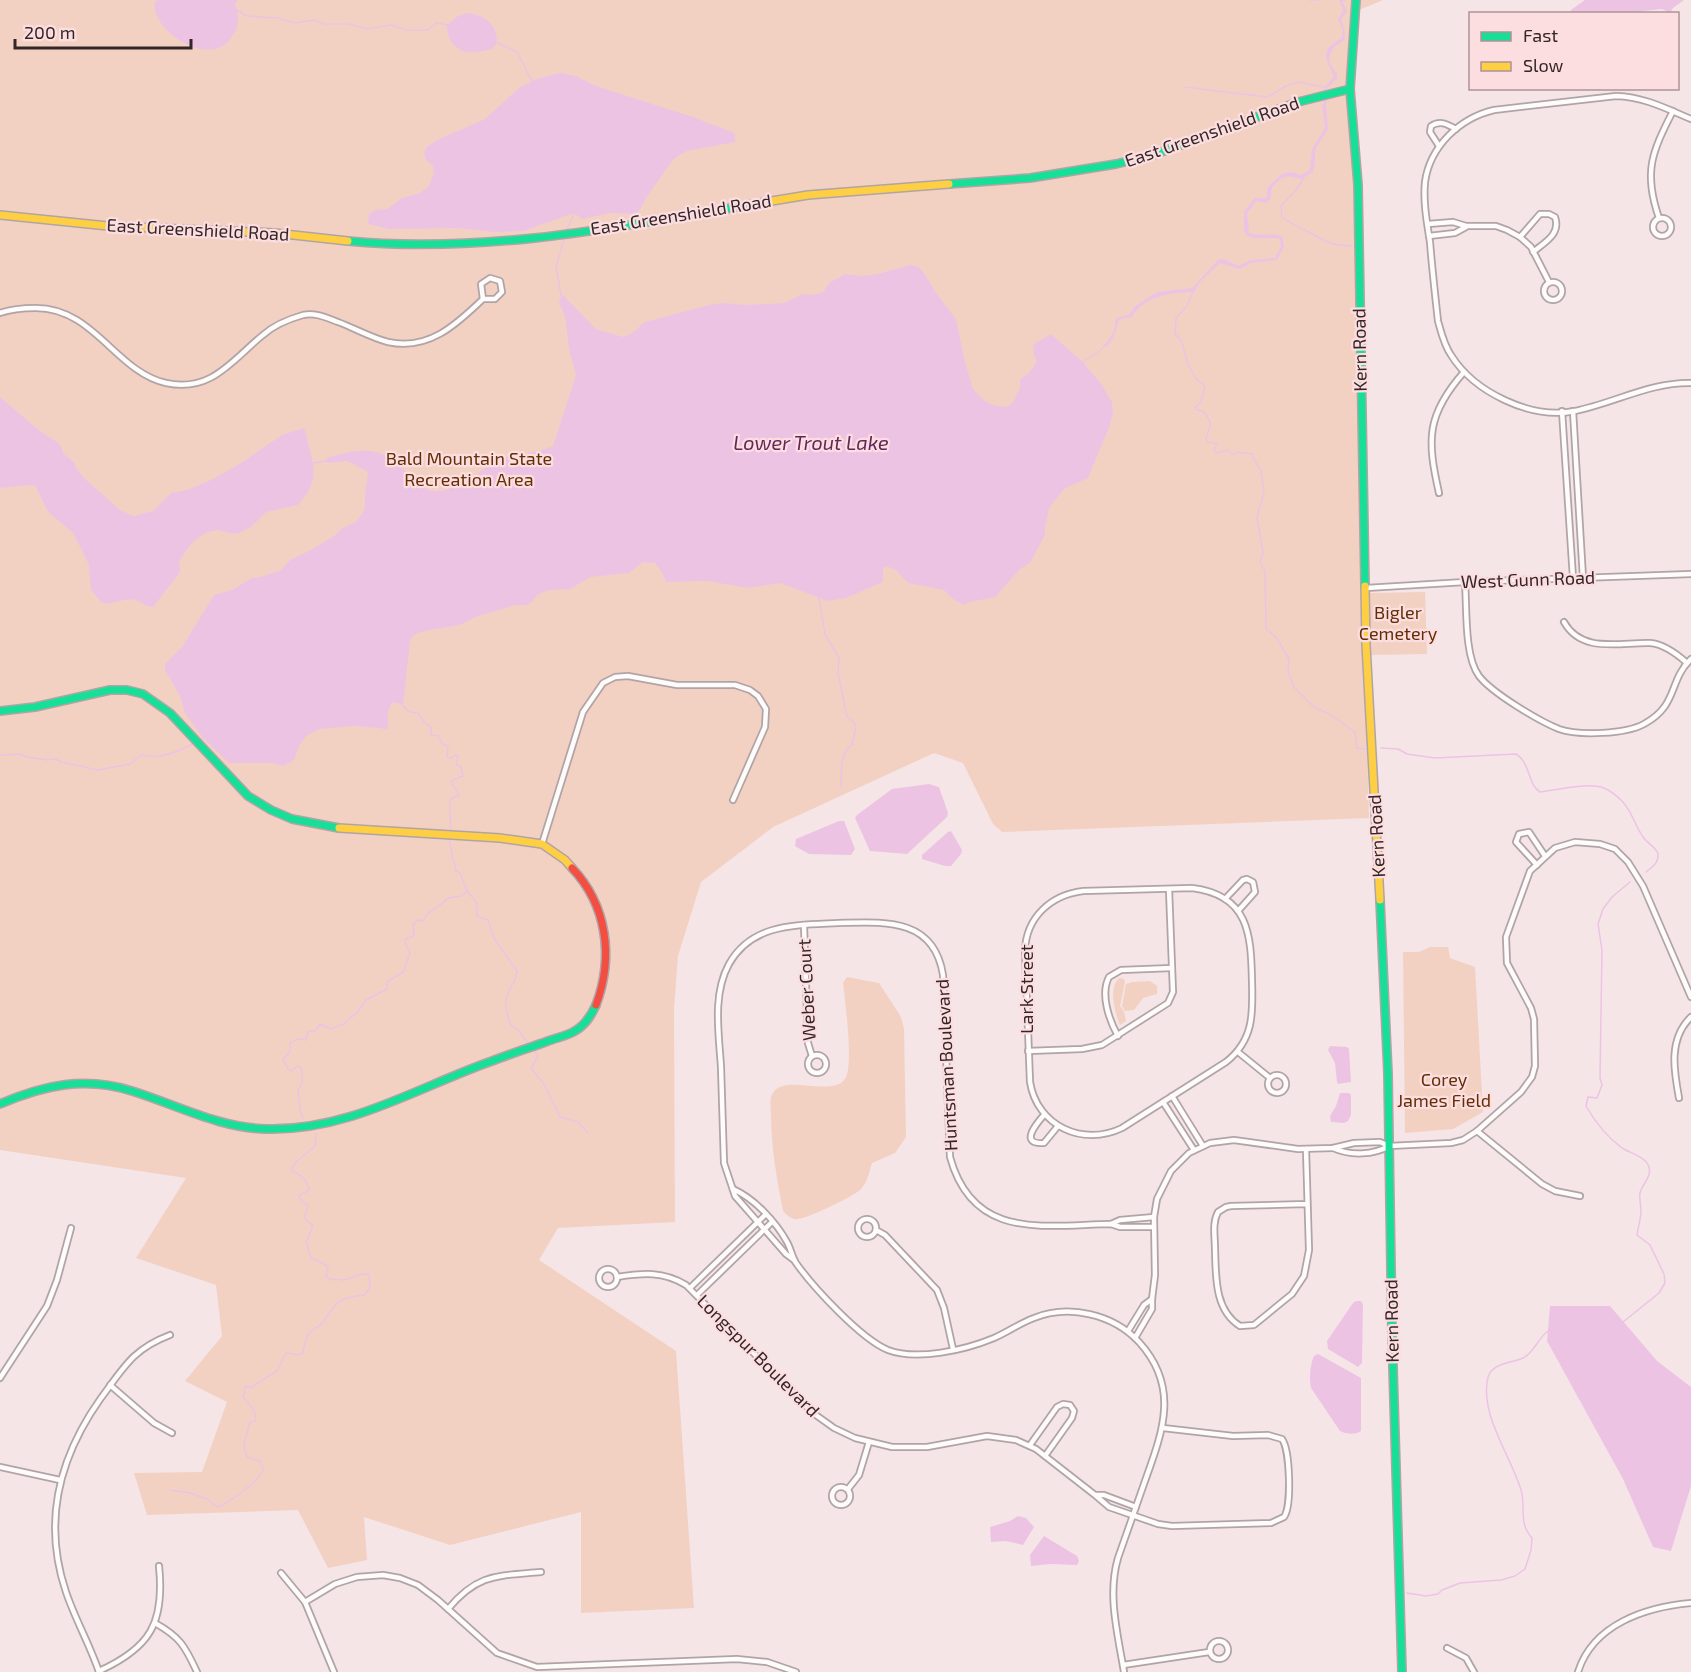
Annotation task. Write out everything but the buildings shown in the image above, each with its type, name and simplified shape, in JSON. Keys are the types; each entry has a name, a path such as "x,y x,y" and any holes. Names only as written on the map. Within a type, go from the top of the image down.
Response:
{"street":[{"name":"Kern Road","path":"1356,1 1350,89 1358,185 1366,645 1376,800 1389,1146 1402,1672"},
{"name":"East Greenshield Road","path":"0,215 108,226 275,233 352,241 435,244 499,242 633,225 808,195 1030,178 1116,164 1153,155 1298,102 1350,89"},
{"path":"1691,119 1657,103 1635,97 1616,96 1494,110 1470,118 1439,146 1425,183 1438,321 1443,338 1450,354 1464,372 1486,390 1505,401 1527,408 1573,411 1659,386 1691,383"},
{"path":"1659,218 1654,204 1650,178 1652,155 1673,111"},
{"path":"1439,146 1430,132 1431,126 1436,122 1443,122 1456,129"},
{"path":"1520,237 1540,214 1555,217 1558,225 1556,233 1533,252"},
{"path":"1659,218 1665,218 1670,224 1670,231 1666,235 1658,235 1653,229 1653,223 1659,218"},
{"path":"1428,224 1453,222 1466,226 1496,226 1520,237 1533,252 1549,282"},
{"path":"1429,236 1455,234 1466,226"},
{"path":"0,313 23,308 58,311 85,325 149,376 166,383 183,384 219,375 263,334 278,324 306,314 323,316 388,342 415,344 455,326 483,299 498,298 502,292 500,281 490,278 483,281 480,287 483,299"},
{"path":"1549,282 1555,282 1562,288 1560,297 1555,300 1549,300 1544,296 1543,289 1549,282"},
{"path":"1439,493 1432,455 1432,430 1441,402 1464,372"},
{"path":"1562,411 1572,578"},
{"path":"1573,411 1583,578"},
{"path":"1566,490 1578,489"},
{"name":"West Gunn Road","path":"1366,588 1691,574"},
{"path":"1465,582 1468,647 1479,676 1504,697 1560,729 1580,732 1626,731 1644,724 1668,704 1680,672 1689,661 1668,649 1651,643 1586,642 1569,630 1564,622"},
{"path":"542,844 583,712 603,683 615,677 628,676 677,685 735,685 750,690 758,696 766,709 765,728 733,800"},
{"path":"0,711 22,710 104,691 124,690 141,693 156,701 170,713 248,796 292,819 334,828 500,838 542,844 570,863 584,880 600,910 606,942 603,981 597,1002 589,1018 574,1032 488,1062 366,1112 335,1122 304,1127 249,1128 202,1117 130,1090 87,1083 64,1084 30,1091 0,1104"},
{"path":"1536,865 1516,842 1519,834 1529,832 1545,856"},
{"path":"1135,1338 1152,1309 1155,1282 1154,1218 1157,1199 1176,1164 1194,1150 1234,1140 1306,1149 1333,1148 1354,1143 1380,1142 1389,1146 1451,1143 1463,1140 1477,1131 1521,1092 1532,1077 1535,1066 1534,1019 1531,1008 1510,970 1506,954 1506,937 1530,871 1555,848 1566,844 1586,842 1615,849 1622,856 1643,886 1691,997"},
{"path":"1225,899 1243,880 1253,882 1255,892 1238,911"},
{"path":"1028,1051 1089,1048 1102,1045 1168,1003 1172,996 1169,889"},
{"name":"Lark Street","path":"1200,889 1225,899 1238,911 1245,922 1250,939 1253,1010 1249,1032 1238,1052 1222,1065 1122,1128 1094,1136 1079,1135 1058,1126 1044,1114 1030,1087 1025,945 1028,932 1039,913 1055,899 1076,892 1200,889"},
{"name":"Huntsman Boulevard","path":"794,1260 786,1254 735,1196 727,1177 724,1163 718,1006 721,985 732,959 749,941 774,929 804,924 896,923 917,933 933,950 943,975 950,1157 961,1184 978,1204 999,1218 1024,1225 1111,1224 1132,1228 1154,1227"},
{"name":"Weber Court","path":"804,924 808,1043 812,1056"},
{"path":"1118,1036 1107,1011 1106,986 1109,977 1121,970 1172,968"},
{"path":"1680,1098 1673,1067 1677,1039 1691,1017"},
{"path":"1238,1052 1270,1078"},
{"name":"Weber Court","path":"820,1055 826,1061 826,1066 821,1072 815,1073 809,1068 808,1060 812,1056 820,1055"},
{"path":"1277,1075 1282,1077 1285,1081 1284,1089 1277,1093 1272,1092 1268,1086 1270,1078 1277,1075"},
{"path":"1172,1096 1203,1146"},
{"path":"1163,1102 1194,1150"},
{"path":"1044,1114 1033,1129 1031,1137 1033,1141 1039,1144 1047,1142 1058,1126"},
{"path":"1477,1131 1542,1184 1555,1191 1580,1196"},
{"path":"1333,1148 1341,1152 1379,1152 1389,1146"},
{"path":"1306,1149 1309,1257 1301,1282 1286,1300 1254,1325 1240,1326 1226,1312 1218,1292 1215,1226 1218,1212 1232,1206 1307,1204"},
{"path":"733,1189 749,1198 772,1222 787,1242 794,1260 809,1280 855,1327 880,1346 908,1355 924,1355 994,1338 1040,1316 1061,1312 1077,1312 1099,1317 1128,1331 1135,1338 1150,1357 1160,1378 1165,1402 1163,1428 1116,1565 1113,1585 1124,1672"},
{"path":"690,1288 765,1215"},
{"name":"Huntsman Boulevard","path":"1111,1224 1120,1220 1154,1218"},
{"path":"870,1219 875,1224 876,1230 873,1235 865,1237 860,1234 857,1227 861,1220 870,1219"},
{"path":"697,1294 772,1222"},
{"path":"1,1375 47,1306 57,1280 71,1228"},
{"path":"876,1230 885,1235 937,1290 944,1308 952,1349"},
{"name":"Longspur Boulevard","path":"607,1268 615,1271 617,1276 616,1282 609,1287 604,1287 598,1280 600,1272 607,1268"},
{"name":"Longspur Boulevard","path":"617,1276 658,1273 672,1277 690,1288 813,1413 841,1431 869,1442 892,1447 918,1448 973,1437 994,1436 1016,1440 1045,1456 1109,1507 1158,1524 1172,1526 1276,1522 1284,1517 1288,1510 1287,1451 1285,1443 1278,1437 1233,1436 1163,1428"},
{"path":"1128,1331 1144,1305 1152,1299"},
{"path":"159,1566 160,1596 155,1623 139,1648 99,1672 66,1593 60,1572 54,1526 60,1480 75,1441 110,1385 141,1349 170,1335"},
{"path":"110,1385 154,1423 172,1433"},
{"path":"1030,1446 1057,1407 1063,1404 1070,1405 1074,1411 1072,1418 1045,1456"},
{"path":"848,1489 859,1475 869,1442"},
{"path":"0,1467 60,1480"},
{"path":"843,1486 848,1489 851,1497 846,1504 838,1504 834,1501 832,1496 835,1488 843,1486"},
{"name":"Longspur Boulevard","path":"1095,1495 1112,1498 1136,1507"},
{"path":"281,1572 305,1602 333,1672"},
{"path":"448,1610 468,1588 482,1580 495,1576 541,1572"},
{"path":"305,1602 335,1584 372,1574 400,1578 418,1585 497,1653 537,1667 737,1659 767,1662 796,1672"},
{"path":"1578,1672 1586,1653 1620,1622 1656,1608 1691,1603"},
{"path":"155,1623 174,1634 187,1650 197,1672"},
{"path":"1217,1641 1225,1643 1228,1650 1227,1656 1220,1660 1212,1657 1209,1652 1210,1646 1217,1641"},
{"path":"1447,1648 1466,1658 1474,1672"},
{"path":"1123,1665 1209,1652"}],"green space":[{"name":"Bald Mountain State Recreation Area","path":"0,0 1383,0 1352,13 1355,270 1369,818 1002,832 993,824 963,763 934,753 773,827 701,882 678,956 674,1009 675,1222 558,1228 539,1260 676,1351 694,1608 581,1613 581,1512 450,1545 364,1517 367,1560 328,1568 298,1510 147,1515 134,1473 202,1472 227,1402 185,1381 222,1336 216,1285 136,1258 186,1178 0,1150"},
{"name":"Bigler Cemetery","path":"1425,592 1427,654 1371,655 1369,593"},
{"name":"Corey James Field","path":"1430,947 1448,947 1450,958 1475,967 1483,1112 1453,1129 1405,1133 1403,952 1419,952"},
{"path":"847,977 879,983 901,1017 904,1029 906,1137 895,1153 872,1163 865,1183 857,1192 811,1215 793,1219 783,1211 772,1139 771,1097 776,1089 784,1086 829,1086 845,1079 848,1072 849,1048 843,983"},
{"path":"1119,978 1124,979 1125,982 1120,1006 1126,1021 1120,1025 1113,994"},
{"path":"1150,981 1157,986 1157,994 1143,998 1134,1010 1125,1011 1122,1006 1126,984"}],"water":[{"path":"238,0 235,3 238,17 237,28 231,38 221,47 208,50 195,48 170,33 161,22 155,11 155,1"},
{"path":"1339,0 1347,0 1342,2 1347,11 1341,20 1345,36 1344,40 1334,48 1329,62 1337,74 1337,79 1324,91 1325,86 1334,77 1327,59 1327,51 1342,38 1343,31 1338,19 1343,11"},
{"path":"1585,0 1684,0 1671,12 1662,9 1635,12 1571,12"},
{"path":"467,13 484,18 492,26 497,43 492,49 468,52 461,50 451,42 447,25 458,16"},
{"path":"560,73 576,76 596,86 732,132 735,135 735,142 687,151 678,156 672,161 639,211 632,214 610,213 582,219 574,213 524,231 494,232 458,228 389,229 368,224 369,214 375,210 387,209 402,198 420,193 429,186 434,173 433,166 426,160 424,153 427,147 437,140 485,119 520,87 540,78"},
{"path":"1327,99 1328,129 1315,150 1313,172 1301,179 1283,178 1272,187 1270,200 1265,203 1257,201 1247,213 1249,233 1283,237 1284,247 1277,260 1251,263 1240,269 1220,263 1200,282 1194,292 1159,297 1144,304 1132,317 1121,319 1111,341 1102,349 1113,333 1117,318 1130,314 1134,307 1157,292 1192,288 1218,260 1223,259 1239,266 1250,260 1275,258 1281,246 1280,239 1247,236 1244,230 1244,211 1255,198 1267,198 1267,189 1282,174 1291,172 1301,175 1310,170 1312,149 1325,128 1322,105"},
{"name":"Lower Trout Lake","path":"910,265 922,270 956,319 973,389 985,401 1006,407 1012,404 1020,388 1020,379 1029,373 1037,362 1033,352 1034,344 1051,334 1083,362 1102,385 1112,402 1113,412 1110,425 1088,478 1064,489 1049,508 1045,535 1030,563 1020,569 995,597 964,605 944,590 908,583 896,570 886,566 883,570 883,582 846,598 828,601 780,583 748,588 707,581 666,582 655,563 643,562 629,573 590,577 570,589 549,590 537,595 527,605 516,605 478,616 460,625 414,635 410,641 403,705 394,702 391,704 388,712 388,729 355,726 319,729 306,736 294,760 284,766 271,763 229,763 203,738 185,713 180,696 165,670 165,664 182,647 214,595 232,590 252,578 281,570 290,560 311,550 341,529 356,522 365,509 368,472 347,461 328,463 325,461 327,458 354,451 374,452 393,460 422,487 433,491 444,490 463,483 489,465 508,456 526,456 529,452 537,452 553,446 576,375 569,350 565,316 559,303 562,294 596,329 623,337 645,322 713,304 784,303 803,294 813,295 823,292 829,283 845,274 861,276 878,274"},
{"path":"0,397 40,431 60,444 64,454 74,462 84,478 120,510 133,516 153,511 171,493 187,490 213,479 282,435 304,428 314,469 311,486 298,505 266,512 251,527 239,533 218,530 208,532 196,539 179,562 178,575 153,607 131,600 106,604 101,602 91,590 89,565 73,533 48,512 36,487 32,485 0,488"},
{"path":"929,784 939,787 948,813 947,817 907,854 870,851 855,818 857,815 892,789"},
{"path":"844,821 855,849 851,855 809,854 795,846 796,839"},
{"path":"951,831 962,850 951,866 922,859 922,855"},
{"path":"1330,1046 1349,1049 1351,1082 1338,1084 1335,1063 1328,1050"},
{"path":"1340,1093 1351,1095 1351,1115 1344,1123 1331,1122 1330,1116"},
{"path":"1356,1301 1361,1301 1363,1304 1362,1363 1358,1367 1328,1349 1327,1341"},
{"path":"1550,1306 1610,1306 1657,1361 1691,1387 1691,1486 1671,1551 1653,1547 1623,1479 1547,1341"},
{"path":"1318,1354 1361,1378 1361,1431 1350,1434 1340,1431 1311,1388 1312,1363 1314,1356"},
{"path":"1018,1516 1026,1518 1034,1527 1023,1545 1006,1541 991,1542 990,1527"},
{"path":"1044,1536 1077,1556 1079,1561 1077,1565 1031,1566 1030,1555"}],"waterway":[{"path":"1309,0 1321,0"},
{"path":"235,9 247,16 278,18 294,23 315,20 324,24 348,24 367,29 391,25 407,30 428,30 436,23 448,25"},
{"path":"498,43 517,52 533,81"},
{"path":"1185,87 1267,97 1298,82 1324,87"},
{"path":"1304,178 1281,206 1282,217 1329,242 1352,246"},
{"path":"566,231 574,214"},
{"path":"561,295 556,267 565,236"},
{"path":"1193,292 1187,306 1176,318 1175,334 1181,340 1188,364 1196,379 1205,386 1201,402 1195,407 1204,412 1209,421 1210,426 1206,439 1208,442 1217,444 1214,450 1217,453 1228,450 1234,455 1236,452 1253,454 1261,471 1264,492 1257,517 1263,552 1260,562 1265,571 1266,629 1276,637 1289,659 1288,672 1294,687 1314,707 1329,714 1355,732 1357,748 1365,749"},
{"path":"1083,362 1102,349"},
{"path":"314,463 325,461"},
{"path":"819,598 825,634 839,658 838,673 847,717 854,722 856,728 852,745 843,758 841,787"},
{"path":"402,705 408,711 419,714 431,727 431,735 439,736 441,743 448,746 447,757 458,756 456,764 461,767 463,776 451,781 459,795 451,799 451,832"},
{"path":"198,741 203,738"},
{"path":"0,755 20,754 47,760 56,759 98,770 130,764 141,755 168,754 194,743"},
{"path":"1381,748 1398,749 1407,754 1435,758 1516,754 1524,762 1533,784 1540,792 1581,786 1604,788 1616,795 1625,805 1643,837 1657,852 1656,862 1646,872"},
{"path":"450,837 456,871 460,873 467,891 477,903 477,916 488,920 495,940 517,971 516,979 507,994 507,1012 511,1025 529,1044"},
{"path":"1623,1322 1659,1293 1665,1283 1664,1274 1650,1245 1637,1235 1641,1214 1640,1193 1648,1177 1649,1167 1641,1158 1611,1139 1586,1106 1588,1097 1597,1098 1602,1085 1600,1078 1602,950 1598,924 1603,909 1612,897 1630,882"},
{"path":"303,1118 298,1090 302,1083 302,1069 298,1066 291,1071 283,1059 290,1052 290,1043 298,1039 306,1040 308,1031 315,1031 320,1024 331,1029 344,1024 356,1014 366,1000 387,989 387,982 404,970 410,952 405,939 414,936 413,926 417,920 423,921 429,913 448,898 461,896 466,892"},
{"path":"534,1049 538,1056 531,1068 544,1084 560,1117 578,1122 588,1133"},
{"path":"170,1490 190,1493 207,1499 218,1507 256,1480 264,1469 260,1461 247,1457 245,1451 244,1443 249,1423 255,1421 256,1418 252,1408 243,1397 245,1387 250,1388 277,1371 286,1353 299,1355 303,1353 309,1333 322,1324 339,1302 364,1295 370,1288 369,1274 346,1280 332,1280 326,1277 328,1268 326,1265 311,1258 306,1242 313,1226 304,1217 308,1206 299,1198 309,1190 304,1178 292,1171 292,1168 315,1146 316,1134"},
{"path":"1407,1593 1426,1596 1438,1594 1460,1583 1501,1580 1515,1576 1525,1569 1532,1538 1525,1527 1521,1490 1497,1435 1486,1391 1490,1372 1503,1364 1527,1356 1548,1331"}],"traffic: fast":[{"path":"1356,0 1350,89 1358,185 1365,586"},
{"path":"949,184 1030,178 1116,164 1153,155 1298,102 1350,89"},
{"path":"348,241 399,244 501,241 603,229 754,204"},
{"path":"0,711 35,707 110,690 127,690 143,694 170,713 248,796 292,819 339,828"},
{"path":"1380,900 1388,1074 1392,1333 1402,1672"},
{"path":"0,1104 49,1088 98,1084 132,1091 232,1125 267,1129 297,1128 355,1115 464,1071 570,1033 584,1024 596,1005"}],"traffic: slow":[{"path":"754,204 808,195 949,184"},
{"path":"0,215 108,226 275,233 348,241"},
{"path":"1365,586 1366,645 1380,900"},
{"path":"339,828 500,838 542,844 565,860 572,868"}],"traffic: jam":[{"path":"572,868 593,898 604,932 605,969 596,1005"}]}
